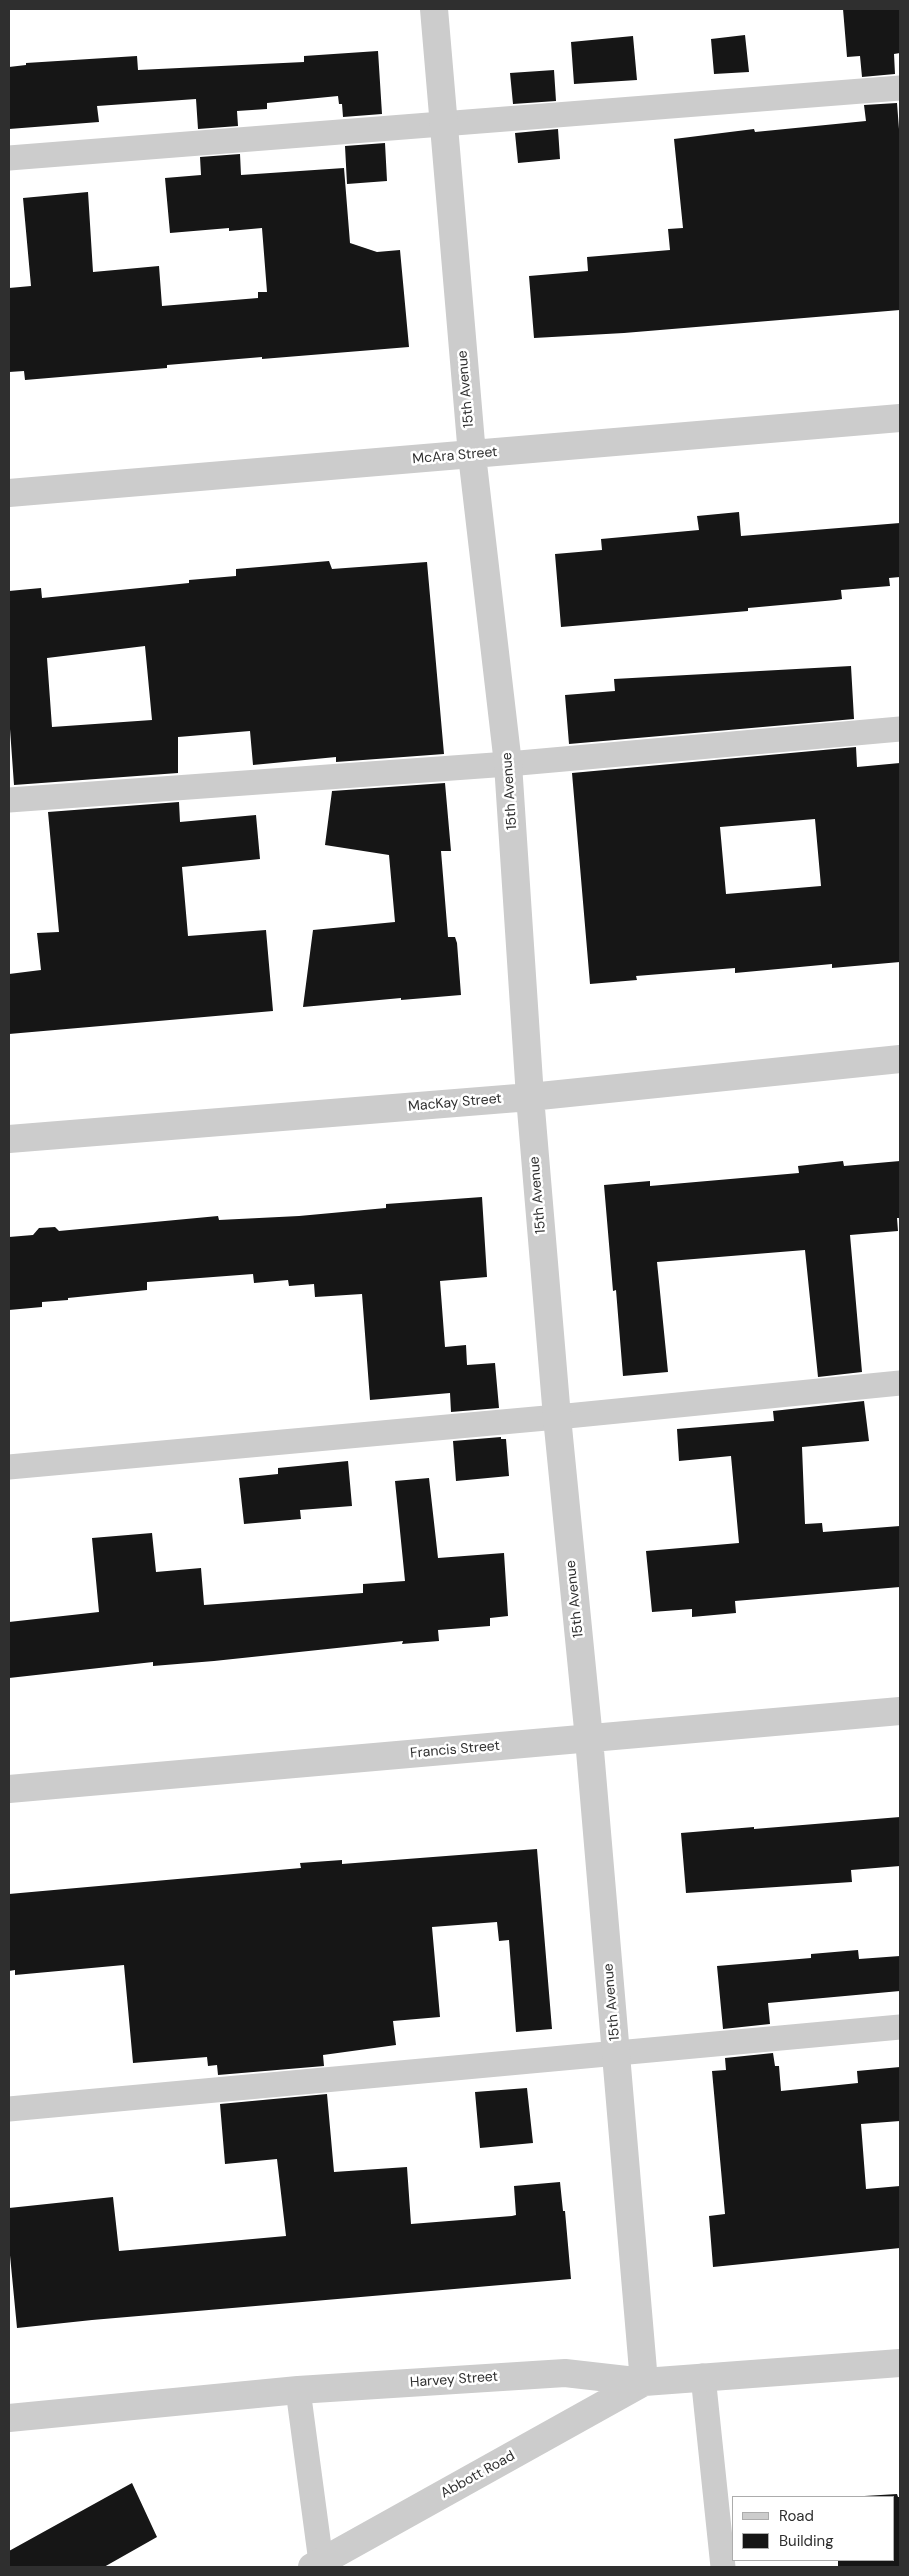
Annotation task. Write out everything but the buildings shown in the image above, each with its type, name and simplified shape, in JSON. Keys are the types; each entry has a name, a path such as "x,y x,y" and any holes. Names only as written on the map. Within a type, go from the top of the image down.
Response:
{"street":[{"name":"15th Avenue","path":"434,9 472,455 508,764 530,1097 556,1418 589,1738 644,2382"},
{"name":"McAra Street","path":"9,493 900,418"},
{"name":"MacKay Street","path":"9,1139 530,1097 900,1059"},
{"name":"Francis Street","path":"9,1789 900,1711"},
{"name":"Harvey Street","path":"9,2418 298,2390 565,2373 644,2382 703,2376 900,2363"},
{"name":"Abbott Road","path":"316,2565 644,2382"}],"lane":[{"path":"9,158 443,122 900,88"},
{"path":"9,800 508,764 900,729"},
{"path":"9,1467 556,1418 900,1383"},
{"path":"9,2109 900,2027"},
{"path":"703,2376 723,2567"},
{"path":"298,2390 316,2565"}]}
